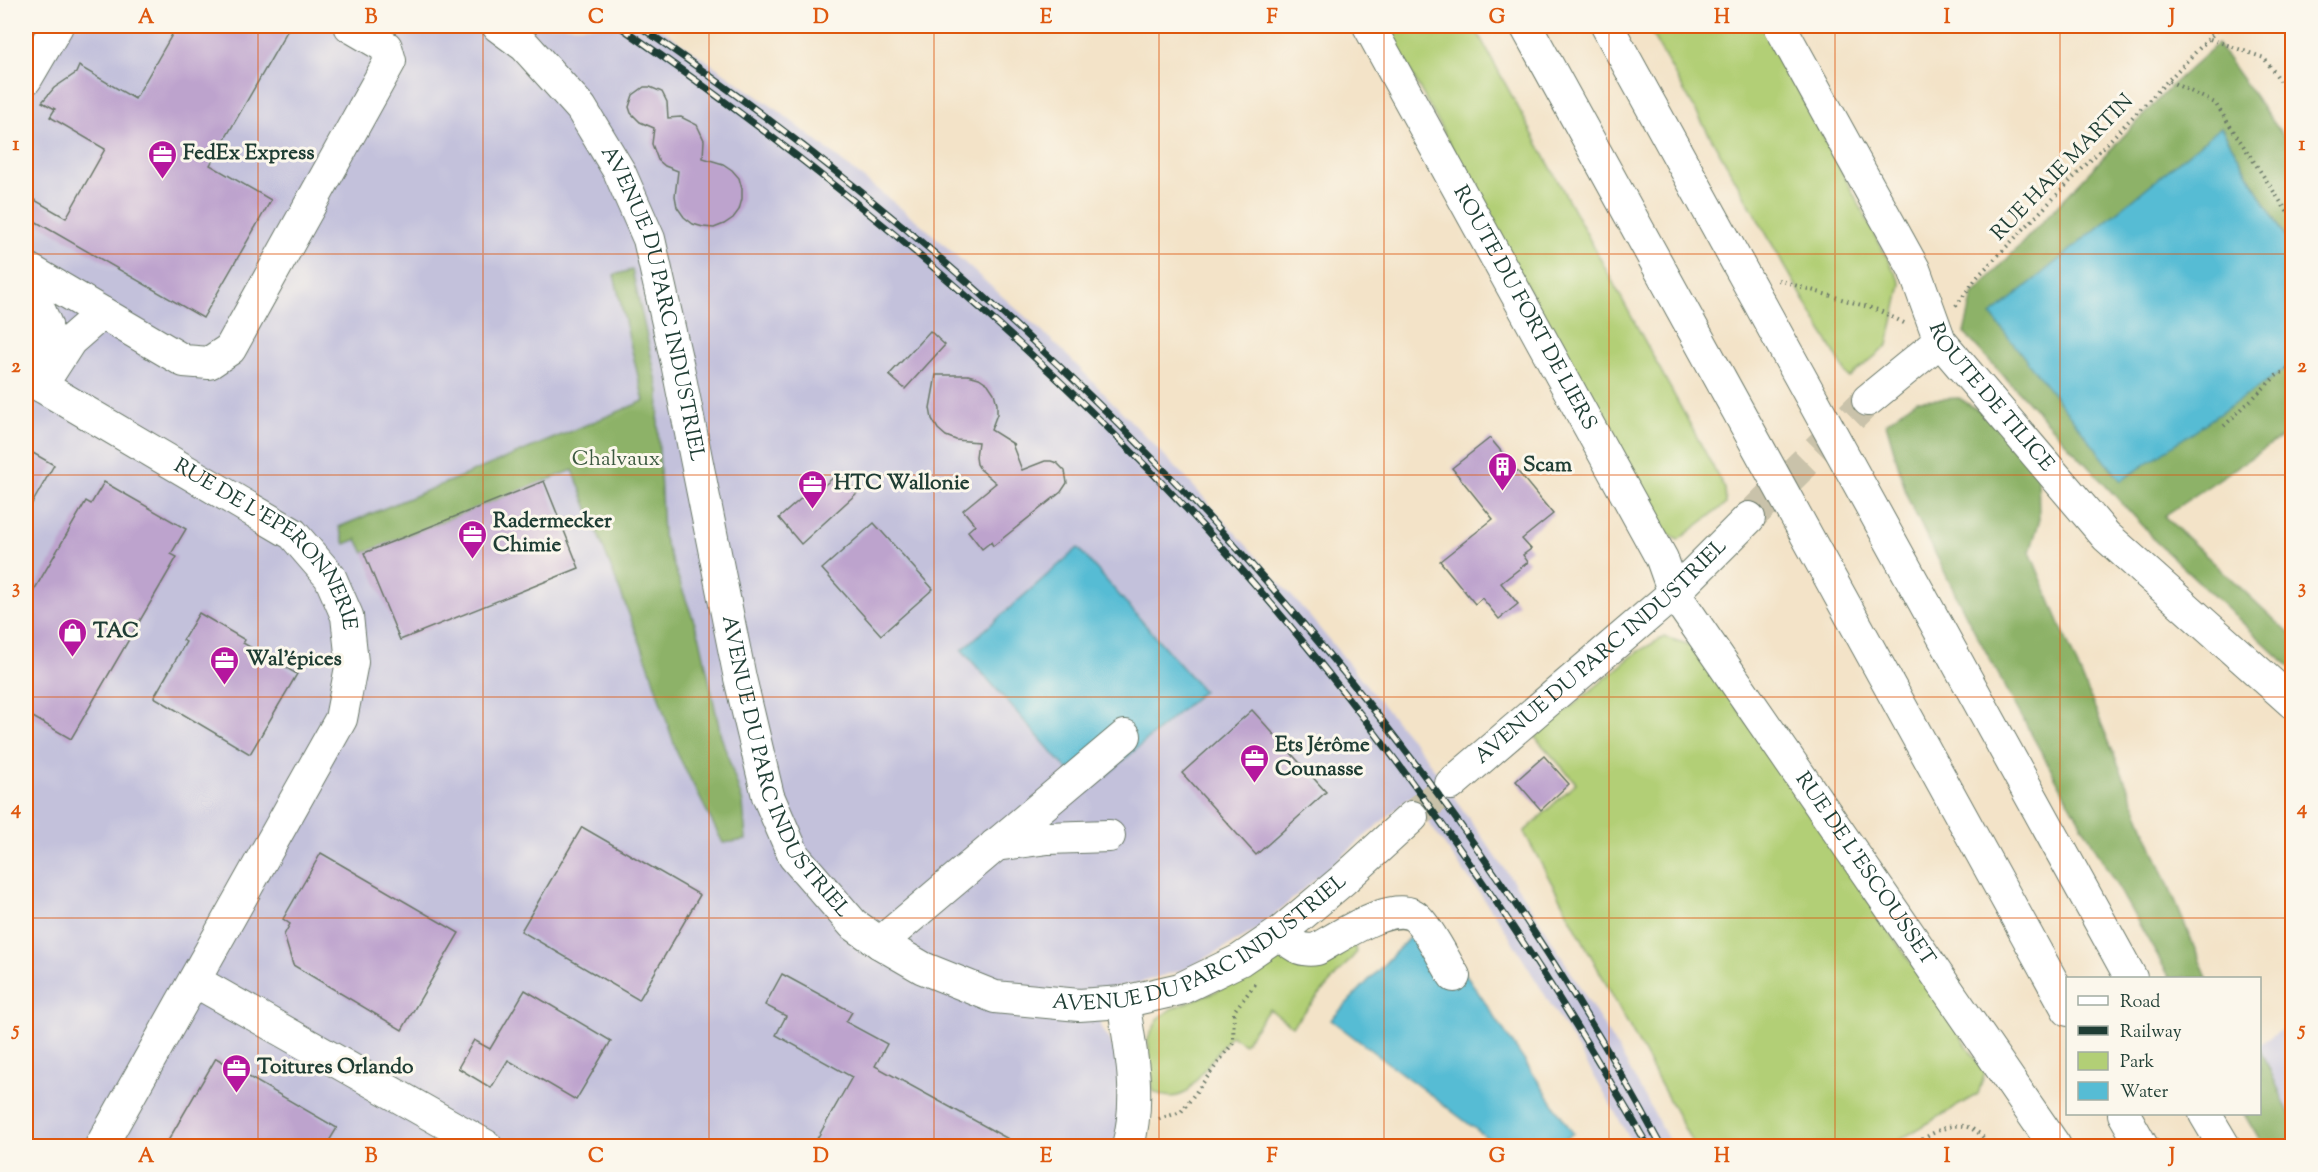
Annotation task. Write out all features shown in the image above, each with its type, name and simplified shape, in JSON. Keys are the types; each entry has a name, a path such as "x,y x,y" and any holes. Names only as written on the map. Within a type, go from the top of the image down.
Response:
{"street":[{"path":"26,79 57,26"},
{"path":"26,268 184,361 209,363 230,349 390,61 386,47 350,26"},
{"name":"AVENUE DU PARC INDUSTRIEL","path":"498,26 525,46 581,108 619,171 649,239 677,363 740,678 768,796 794,856 853,924 923,968 995,997 1079,1005 1123,1002 1179,989 1215,974 1240,960 1281,932 1343,880 1412,817"},
{"name":"ROUTE DU FORT DE LIERS","path":"1369,26 1662,559 1674,593"},
{"path":"1526,26 2066,1008"},
{"path":"1607,26 2130,977"},
{"name":"ROUTE DE TILICE","path":"1780,26 1914,269 1940,341 2106,536 2292,702"},
{"path":"26,280 46,325 26,353"},
{"path":"33,381 70,341 102,313"},
{"path":"1868,400 1940,341"},
{"name":"RUE DE L'EPERONNERIE","path":"33,381 292,534 330,577 347,616 352,662 341,719 101,1146"},
{"name":"AVENUE DU PARC INDUSTRIEL","path":"1451,784 1674,593 1749,518"},
{"name":"RUE DE L'ESCOUSSET","path":"1674,593 2055,1146"},
{"path":"880,943 1125,736"},
{"path":"994,845 1048,838 1108,836"},
{"path":"1281,932 1289,942 1307,951 1317,949 1379,915 1402,911 1418,918 1454,976"},
{"path":"195,981 486,1146"},
{"path":"1123,1002 1135,1072 1130,1138"},
{"path":"2125,1115 2142,1146"},
{"path":"2206,1115 2224,1146"}],"path":[{"name":"RUE HAIE MARTIN","path":"1940,341 1957,303 1978,276 2221,26"},
{"path":"2210,39 2264,58 2292,97"},
{"path":"2169,81 2215,103 2292,219"},
{"path":"1742,270 1878,310 1940,341"},
{"path":"2224,426 2276,376 2292,367"},
{"path":"1130,1138 1181,1112 1233,1043 1234,1011 1262,977"},
{"path":"1912,1146 1936,1131 1960,1125 1978,1132 1990,1146"}],"shaded area":[{"path":"26,26 657,26 780,112 922,225 1058,346 1187,479 1306,612 1425,756 1530,905 1625,1061 1672,1146 1634,1146 1501,923 1410,797 1258,929 1188,968 1138,983 1095,991 1100,1024 1118,1056 1124,1116 1116,1146 26,1146"},
{"path":"2292,1022 2292,1120 2261,1050 2261,1043"}],"green space":[{"path":"1386,26 1474,26 1725,489 1726,504 1678,540 1658,529"},
{"path":"1647,26 1765,26 1901,284 1888,345 1849,378"},
{"path":"2217,44 2292,148 2292,249 2221,127 2276,376 2292,364 2292,430 2164,516 2292,636 2292,669 2151,537 1964,333 1973,295 2172,85"},
{"name":"Chalvaux","path":"632,270 659,391 658,430 663,536 700,638 721,736 743,803 746,840 723,843 677,753 648,663 573,470 364,553 357,539 345,544 339,527 644,401 614,275"},
{"path":"1959,398 2000,424 2038,469 2039,522 2030,552 2207,977 2169,977 2066,797 1969,621 1908,499 1886,423 1917,400"},
{"path":"1664,637 1687,644 1703,657 1985,1072 1978,1094 1889,1146 1694,1146 1524,832 1576,783 1535,737 1637,652"},
{"path":"1351,939 1357,952 1292,1026 1269,1009 1244,1044 1231,1035 1187,1092 1170,1097 1153,1091 1148,1039 1158,1019 1171,1009 1219,990 1272,958 1277,962 1287,949"},
{"path":"2261,1050 2292,1120 2292,1146 2263,1146 2245,1115 2261,1115"}],"water":[{"path":"2221,127 2292,249 2292,364 2121,481 1991,315"},
{"path":"1078,548 1203,691 1087,792 962,650"},
{"path":"1428,918 1573,1133 1557,1146 1498,1146 1331,1020"}],"building":[{"name":"FedEx Express","path":"177,26 290,26 210,165 271,200 203,318 26,216 26,195 66,218 105,149 50,117 55,109 42,102 54,88 76,73 79,66 135,99"},
{"path":"644,87 662,92 667,102 668,118 681,117 697,125 704,140 703,158 723,164 739,178 742,199 739,210 724,224 714,228 693,224 677,207 675,196 678,171 665,166 658,160 652,144 654,128 640,122 631,113 629,107 633,95"},
{"path":"930,331 945,345 905,389 889,375"},
{"path":"936,375 968,375 988,384 997,404 997,414 991,430 1015,445 1012,444 1022,470 1051,461 1057,463 1065,471 1067,483 1061,492 993,546 991,542 982,549 968,531 975,525 963,510 996,483 977,464 978,442 956,440 946,436 932,419 930,408"},
{"path":"1490,438 1553,514 1522,539 1531,549 1523,555 1528,562 1501,583 1518,604 1499,619 1482,598 1475,604 1440,561 1493,519 1452,468"},
{"path":"26,449 54,465 26,514"},
{"name":"HTC Wallonie","path":"840,472 857,493 801,544 779,518 805,495 808,499"},
{"name":"Radermecker Chimie","path":"544,481 579,568 400,640 364,553"},
{"name":"TAC","path":"104,482 186,529 171,554 177,557 71,739 26,713 26,604 86,501 91,504"},
{"path":"874,523 933,589 881,635 822,569"},
{"name":"Wal’épices","path":"199,613 245,640 243,643 297,674 250,754 154,697 186,642 183,640"},
{"name":"Ets Jérôme Counasse","path":"1252,710 1326,792 1256,855 1182,773"},
{"path":"1544,756 1569,784 1541,810 1516,781"},
{"path":"582,827 700,895 639,1000 521,931"},
{"path":"321,853 459,933 402,1030 293,965 284,935 290,924 283,919"},
{"path":"782,974 852,1012 846,1022 887,1044 875,1066 1021,1146 813,1146 852,1077 776,1035 786,1016 765,1005"},
{"path":"525,990 611,1041 576,1100 508,1060 491,1088 458,1068 474,1040 490,1049"},
{"name":"Toitures Orlando","path":"216,1058 337,1128 326,1146 165,1146"}],"tunnel":[{"path":"1749,518 1868,400"},
{"path":"1412,817 1451,784"}],"railway":[{"path":"619,26 711,91 801,159 975,303 1058,379 1138,458 1216,541 1340,688 1435,814 1567,1010 1648,1146"},
{"path":"639,26 793,138 941,259 1082,388 1216,526 1342,671 1459,823 1565,981 1661,1146"}],"place":[{"name":"FedEx Express","path":"162,180"},
{"name":"Scam","path":"1502,492"},
{"name":"HTC Wallonie","path":"813,510"},
{"name":"Radermecker Chimie","path":"472,560"},
{"name":"TAC","path":"72,658"},
{"name":"Wal’épices","path":"225,686"},
{"name":"Ets Jérôme Counasse","path":"1254,784"},
{"name":"Toitures Orlando","path":"236,1094"}]}
